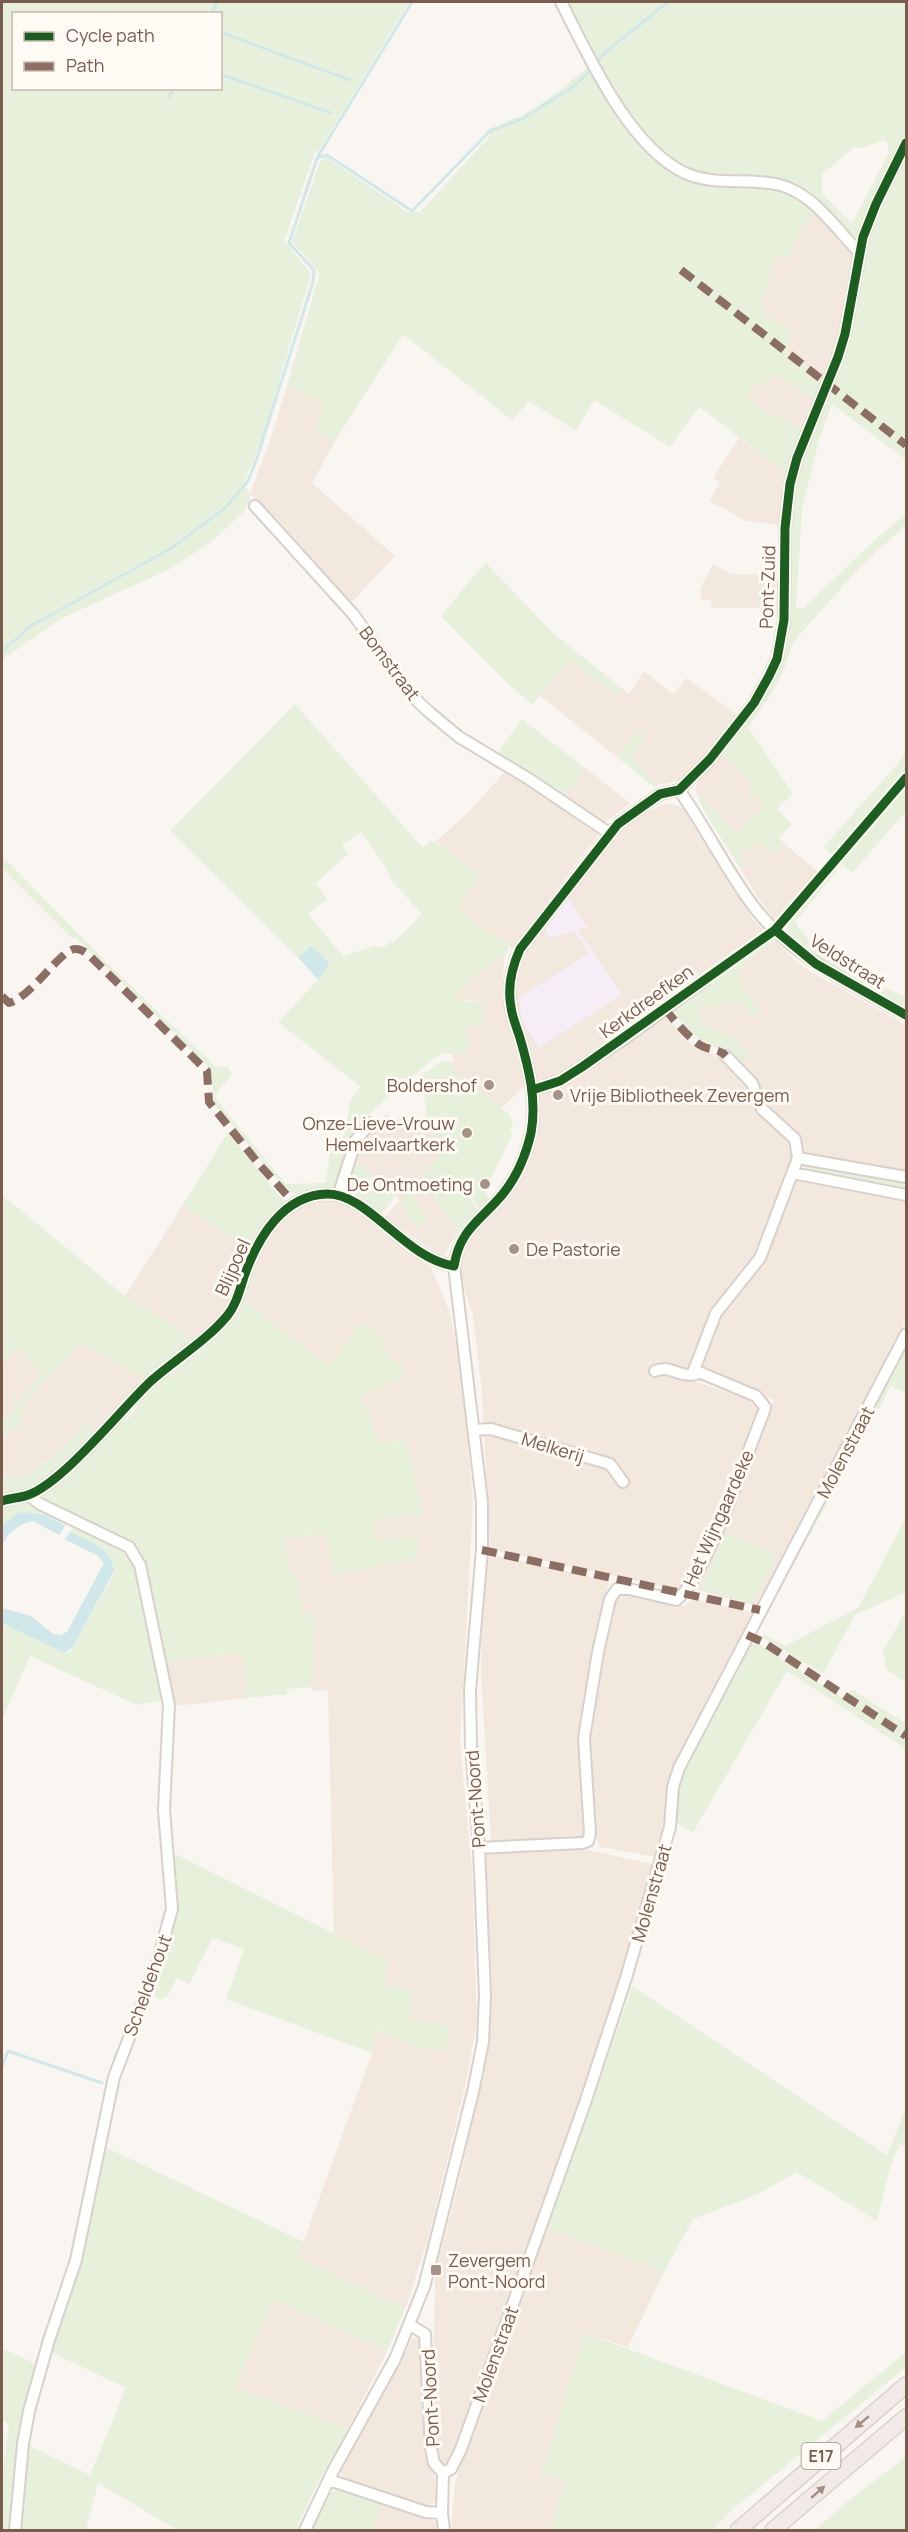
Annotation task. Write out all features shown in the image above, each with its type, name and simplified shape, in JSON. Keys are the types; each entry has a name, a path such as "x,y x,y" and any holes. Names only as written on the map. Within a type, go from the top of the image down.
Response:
{"highway":[{"name":"E17","path":"738,2530 906,2385"},
{"name":"E17","path":"773,2530 906,2417"}],"street":[{"path":"561,2 591,58 634,129 661,158 673,166 702,178 733,183 747,181 780,185 797,192 814,203 859,252"},
{"name":"Pont-Zuid","path":"454,1266 457,1251 468,1230 502,1195 520,1166 531,1131 532,1090 529,1067 511,1007 510,977 520,948 609,833 660,794 679,790 710,759 754,703 777,659 784,620 785,528 790,484 797,458 842,345 859,252 876,204 906,143"},
{"name":"Bomstraat","path":"255,506 353,614 411,695 429,712 459,737 529,779 609,833"},
{"name":"Veldstraat","path":"679,790 754,906 775,930 816,964 906,1015"},
{"name":"Kerkdreefken","path":"532,1090 560,1081 624,1039 705,980"},
{"path":"699,1373 694,1370 716,1313 728,1295 746,1278 760,1258 798,1158 795,1139 762,1108 752,1083 726,1056"},
{"path":"370,1123 356,1140 341,1187 341,1195 359,1204 386,1228 424,1256 439,1263 454,1266"},
{"path":"798,1158 906,1177"},
{"path":"793,1173 906,1195"},
{"name":"Blijpoel","path":"2,1501 27,1495 61,1473 151,1381 228,1315 254,1250 281,1212 306,1196 341,1195"},
{"name":"Pont-Noord","path":"305,2530 329,2480 395,2359 410,2325 431,2263 483,2043 485,1995 470,1689 482,1550 482,1502 454,1266"},
{"name":"Molenstraat","path":"443,2473 451,2469 461,2449 606,2041 670,1827 673,1787 679,1768 906,1334"},
{"name":"Het Wijngaardeke","path":"479,1848 588,1841 590,1833 584,1738 598,1652 610,1599 616,1589 676,1600 685,1594 703,1562 764,1414 765,1407 756,1396 699,1373 690,1377 664,1369 656,1371"},
{"name":"Melkerij","path":"474,1430 491,1429 610,1464 623,1482"},
{"name":"Scheldehout","path":"15,2530 23,2444 29,2411 49,2340 76,2260 114,2077 155,1970 168,1929 173,1894 164,1810 169,1705 140,1565 129,1547 40,1504 27,1495"},
{"name":"Pont-Noord","path":"410,2325 426,2334 431,2448 434,2463 443,2473 444,2530"},
{"path":"329,2480 426,2512 442,2513"}],"shaded area":[{"path":"815,212 856,252 839,343 825,380 783,348 761,310 774,257 789,258 803,225"},
{"path":"775,373 815,400 803,431 779,415 776,419 746,396 757,381 762,385"},
{"path":"287,385 325,404 314,431 335,441 312,483 395,556 351,603 250,493 273,432"},
{"path":"739,438 790,475 782,525 746,521 710,501 720,482 713,478"},
{"path":"713,564 731,574 781,575 781,618 766,617 766,608 712,608 711,600 701,600 700,589"},
{"path":"570,659 616,697 623,689 629,694 644,671 673,694 687,678 740,717 713,751 677,781 659,785 631,758 646,737 638,730 617,757 540,696"},
{"path":"721,752 753,785 748,790 764,806 737,833 695,790 699,776"},
{"path":"585,768 630,803 603,824 563,797"},
{"path":"506,770 599,830 596,838 512,948 458,910 481,875 435,842 471,810"},
{"path":"666,803 680,806 692,817 735,891 753,919 764,931 657,1003 660,1007 577,1065 550,1081 537,1082 532,1054 520,1021 516,1000 517,970 524,954 598,857 624,828 642,814"},
{"path":"760,842 773,855 785,844 819,873 776,921 758,898 740,868 747,863 740,853"},
{"path":"569,898 587,928 577,929 622,994 539,1048 521,1019 520,997 589,953 573,931 551,938 545,929"},
{"path":"775,941 798,963 906,1025 906,1174 804,1155 737,1064 739,1042 715,1031 699,1015 698,1010 705,1007 742,1003 755,1017 762,1011 736,980 749,959"},
{"path":"497,958 504,958 502,997 525,1086 501,1108 452,1072 453,1054 465,1027 486,1021 481,1001 455,999 460,989"},
{"path":"665,1015 692,1045 722,1058 749,1084 792,1142 793,1151 791,1164 755,1256 732,1286 687,1379 745,1398 757,1407 758,1414 679,1590 490,1549 482,1393 473,1315 462,1281 461,1257 466,1242 508,1196 526,1167 534,1139 538,1091"},
{"path":"386,1114 394,1120 426,1117 440,1155 404,1205 416,1228 427,1221 413,1197 425,1185 458,1231 444,1256 385,1217 400,1200 354,1160 358,1146"},
{"path":"801,1179 906,1199 906,1310 900,1341 757,1606 694,1589 774,1400 705,1372 700,1366 718,1316 743,1285 792,1185 795,1180"},
{"path":"306,1199 335,1199 356,1207 384,1233 431,1268 450,1313 459,1358 466,1422 473,1503 460,1743 472,1870 477,2021 466,2082 428,2239 405,2309 298,2257 372,2053 375,2031 420,2048 449,2027 408,2018 384,1985 387,1960 334,1935 328,1690 312,1691 315,1613 303,1613 300,1583 289,1571 285,1538 328,1534 334,1574 418,1559 417,1538 373,1539 372,1519 423,1515 406,1439 379,1444 361,1400 364,1395 407,1375 380,1347 386,1342 362,1321 328,1366 245,1301 256,1276 248,1274 259,1249 286,1214"},
{"path":"183,1205 249,1248 228,1307 192,1341 184,1332 125,1296"},
{"path":"82,1343 147,1380 96,1430 87,1421 56,1453 32,1472 17,1479 6,1477 2,1472 2,1438 18,1428 25,1403"},
{"path":"16,1349 44,1373 2,1423 2,1365"},
{"path":"488,1554 609,1581 587,1688 585,1833 581,1837 491,1841 481,1672 483,1605"},
{"path":"625,1594 684,1606 695,1599 753,1613 669,1778 666,1820 657,1857 600,1847 596,1837 588,1735 594,1695 615,1601"},
{"path":"242,1653 247,1698 174,1706 164,1662"},
{"path":"575,1847 656,1865 611,2015 451,2462 447,2466 441,2465 437,2460 433,2398 435,2274 460,2178 482,2074 492,1991 486,1854"},
{"path":"544,2227 664,2272 628,2347 585,2333 541,2473 567,2481 551,2530 451,2530 455,2483 476,2416"},
{"path":"274,2300 387,2351 348,2429 234,2388"},
{"path":"413,2338 421,2339 427,2451 438,2494 438,2500 428,2506 352,2483 343,2477 340,2471"},
{"path":"381,2502 432,2520 438,2524 438,2530 373,2530"}],"green space":[{"path":"2,2 409,2 320,149 315,152 284,241 311,273 265,429 243,483 250,493 249,501 243,512 214,540 170,569 62,618 2,660"},
{"path":"554,2 906,2 906,137 855,242 813,198 775,188 797,197 815,212 803,225 789,258 774,257 761,310 793,334 783,349 825,380 815,400 775,373 762,386 757,382 746,396 776,419 778,414 803,431 790,475 699,407 670,447 594,400 576,431 529,401 512,420 403,334 335,441 314,431 325,404 287,385 320,273 292,242 320,162 326,157 407,212 420,212 491,135 487,130 521,116 547,100 599,59 590,47 582,52","holes":["883,140 887,142 889,152 852,224 822,193 822,174 855,147 863,148"]},
{"path":"906,149 906,460 832,404 819,440 802,509 796,609 804,608 878,537 906,514 906,525 863,564 793,642 785,667 775,687 748,727 793,794 777,809 792,824 779,838 785,844 773,855 759,842 741,853 747,863 740,868 704,811 695,790 737,833 764,806 748,790 753,784 721,752 775,673 791,499 809,438 834,375 868,233"},
{"path":"486,563 553,633 623,689 616,697 570,659 532,705 441,616"},
{"path":"295,704 423,848 431,840 481,875 458,910 509,946 504,958 497,958 460,989 456,998 470,1002 481,1001 486,1021 465,1027 471,1047 457,1055 442,1053 398,1087 364,1120 371,1129 358,1146 354,1160 395,1196 381,1215 351,1193 337,1188 298,1193 287,1191 215,1105 214,1097 286,1184 326,1183 330,1153 329,1142 335,1136 343,1138 351,1099 361,1087 278,1022 318,980 330,963 311,946 298,957 170,831","holes":["361,832 387,869 391,880 422,914 393,943 391,940 384,947 375,946 343,956 308,914 327,899 316,883 348,854 342,845"]},
{"path":"522,719 585,768 563,797 496,755"},
{"path":"638,729 646,737 631,758 659,785 654,787 617,757"},
{"path":"906,754 906,811 852,873 842,864 795,922 804,935 830,957 906,998 906,1006 820,958 803,946 785,926 839,862 824,847"},
{"path":"2,856 114,970 216,1067 228,1067 232,1073 214,1097 212,1079 206,1064 75,937 72,938 2,868"},
{"path":"764,931 775,941 749,959 736,980 762,1011 755,1017 742,1003 705,1007 698,1010 705,1022 715,1030 739,1042 748,1055 737,1064 726,1051 705,1044 676,1017 673,1009 685,999 679,990"},
{"path":"443,1061 452,1062 452,1072 457,1073 508,1113 513,1121 510,1132 513,1133 485,1191 489,1199 479,1209 461,1179 459,1180 478,1210 458,1231 425,1185 413,1197 428,1221 416,1228 400,1200 440,1155 426,1117 420,1076"},
{"path":"228,1132 286,1202 249,1248 183,1205"},
{"path":"805,1164 906,1181 906,1191 805,1172 803,1167"},
{"path":"2,1195 125,1296 184,1332 192,1341 147,1380 82,1343 25,1403 18,1427 2,1438 2,1423 43,1373 17,1349 2,1365"},
{"path":"248,1274 256,1276 245,1301 328,1366 363,1321 386,1342 380,1347 408,1375 364,1395 362,1400 379,1444 406,1439 423,1516 373,1519 373,1539 417,1538 418,1559 334,1574 327,1534 285,1538 289,1571 294,1572 300,1583 303,1613 315,1613 312,1687 287,1689 287,1694 247,1698 242,1653 164,1662 148,1580 137,1550 121,1537 56,1509 40,1495 118,1418 128,1419 139,1404 139,1397 214,1333"},
{"path":"906,1346 906,1393 891,1386 760,1626 757,1622"},
{"path":"87,1421 96,1430 55,1472 32,1487 2,1496 2,1472 11,1477 35,1471 47,1462"},
{"path":"22,1502 67,1521 65,1526 33,1512 18,1515 2,1525 2,1504"},
{"path":"906,1518 906,1592 855,1615 823,1674 762,1637 764,1634 785,1646 858,1608"},
{"path":"75,1524 123,1547 138,1565 164,1700 137,1705 30,1656 2,1720 2,1623 64,1653 70,1652 112,1577 114,1568 112,1560 94,1543 70,1532"},
{"path":"724,1533 778,1555 752,1603 700,1590"},
{"path":"906,1611 906,1683 886,1669 883,1651"},
{"path":"750,1639 845,1699 852,1689 906,1724 906,1749 787,1671 693,1832 674,1822 676,1779"},
{"path":"173,1853 387,1960 384,1985 415,1991 408,2018 450,2027 446,2050 420,2048 376,2031 372,2053 226,1999 244,1949 213,1938 189,1984 177,1978 167,1997 160,1999 151,1995 164,1959 172,1926 175,1891"},
{"path":"632,1986 887,2155 906,2108 906,2147 899,2144 890,2168 877,2221 797,2172 756,2195 693,2219 664,2272 544,2227 595,2095"},
{"path":"107,2148 302,2241 304,2243 298,2257 405,2309 387,2351 274,2300 234,2388 348,2429 313,2492 296,2530 177,2530 98,2483 86,2530 21,2530 28,2445 90,2475 126,2388 51,2352 81,2262"},
{"path":"585,2333 822,2421 906,2352 906,2367 733,2509 712,2530 551,2530 567,2481 541,2473"},
{"path":"2,2348 36,2364 18,2447 11,2530 2,2530 2,2477 9,2424 2,2420"},
{"path":"906,2457 906,2530 815,2530 848,2501"},
{"path":"336,2489 381,2502 373,2530 311,2530 327,2495"}],"water":[{"path":"311,946 330,963 318,980 298,957"},
{"path":"18,1513 46,1515 65,1526 59,1535 33,1521 14,1529 2,1545 2,1525"},
{"path":"70,1532 104,1550 109,1556 114,1571 73,1647 64,1653 2,1623 2,1608 31,1616 53,1634 60,1635 67,1632 104,1563 98,1556 65,1539"}],"waterway":[{"path":"212,12 217,2"},
{"path":"318,156 412,2"},
{"path":"596,63 604,53 668,2"},
{"path":"222,33 350,80"},
{"path":"2,652 29,627 170,549 225,508 248,481 313,282 314,270 289,243 317,158 327,155 412,211 490,131 522,119 574,86 592,69"},
{"path":"222,75 331,113"},
{"path":"169,98 173,90"},
{"path":"2,2066 8,2051 102,2083"}],"marked path":[{"path":"681,270 906,445"},
{"path":"2,996 9,1003 18,999 70,951 78,949 89,955 207,1071 209,1102 294,1203"},
{"path":"665,1009 695,1041 703,1047 726,1056"},
{"path":"482,1550 760,1610"},
{"path":"747,1635 763,1642 906,1736"}],"cycle path":[{"path":"2,1501 28,1495 58,1476 151,1381 219,1325 233,1306 250,1260 265,1233 285,1210 297,1202 311,1196 327,1194 342,1196 372,1214 419,1251 436,1261 454,1266 466,1234 507,1188 523,1158 533,1121 533,1097 529,1073 512,1015 510,999 511,977 517,956 520,949 618,824 660,794 679,790 710,759 754,703 769,676 777,659 784,620 785,528 790,484 797,458 845,334 863,237 876,204 906,143"},
{"path":"532,1090 560,1081 582,1067 775,930 906,778"},
{"path":"775,930 816,964 906,1015"}],"place":[{"name":"Boldershof","path":"489,1085"},
{"name":"Vrije Bibliotheek Zevergem","path":"558,1095"},
{"name":"Onze-Lieve-Vrouw Hemelvaartkerk","path":"467,1133"},
{"name":"De Ontmoeting","path":"485,1184"},
{"name":"De Pastorie","path":"514,1249"},
{"name":"Zevergem Pont-Noord","path":"436,2270"}]}
